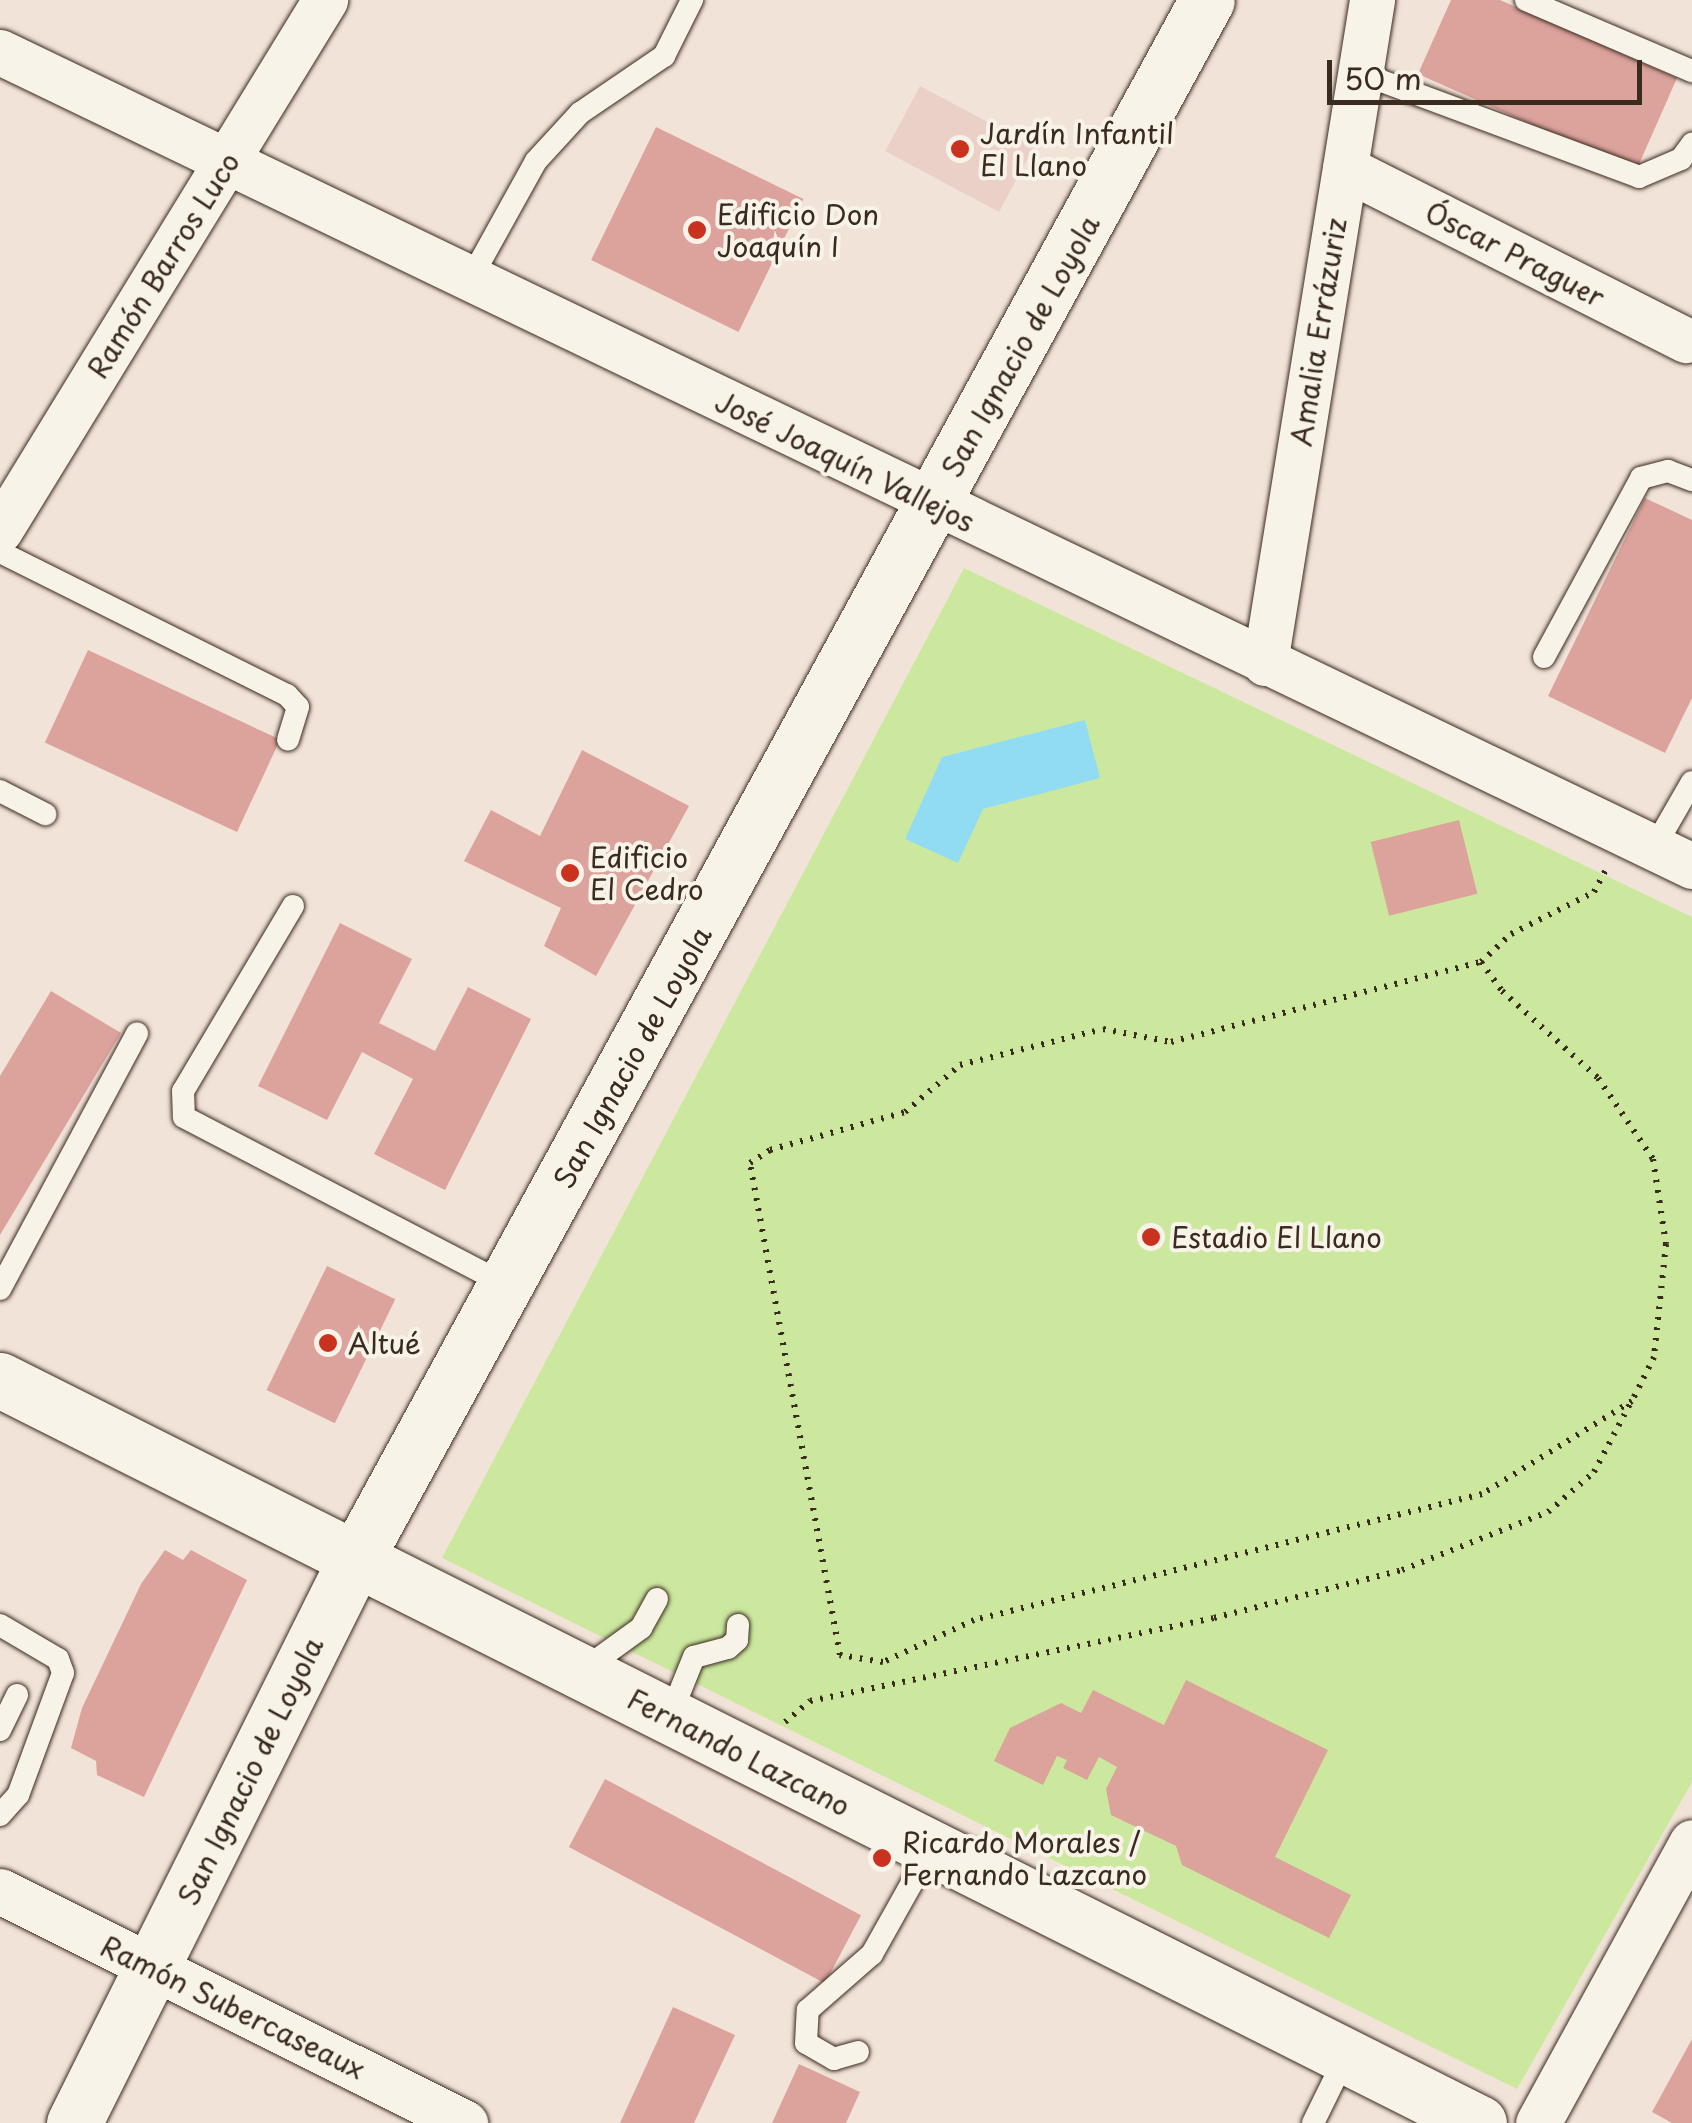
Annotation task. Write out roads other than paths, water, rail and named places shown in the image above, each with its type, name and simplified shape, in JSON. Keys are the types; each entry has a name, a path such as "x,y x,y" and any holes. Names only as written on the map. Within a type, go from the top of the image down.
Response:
{"street":[{"name":"Ramón Barros Luco","path":"0,530 325,0"},
{"name":"San Ignacio de Loyola","path":"74,2123 355,1560 1208,0"},
{"name":"Amalia Errázuriz","path":"1265,663 1372,0"},
{"name":"José Joaquín Vallejos","path":"0,52 1657,850"},
{"name":"Óscar Praguer","path":"1344,168 1686,340"},
{"name":"Fernando Lazcano","path":"0,1380 1479,2123"},
{"path":"1538,2123 1692,1842"},
{"name":"Ramón Subercaseaux","path":"0,1891 465,2123"}],"lane":[{"path":"470,280 536,161 580,113 664,56 692,0"},
{"path":"1526,0 1692,71"},
{"path":"1360,73 1639,177 1681,160 1692,144"},
{"path":"1544,657 1641,478 1668,470 1692,480"},
{"path":"0,552 286,695 298,707 288,740"},
{"path":"1657,850 1692,782"},
{"path":"0,792 45,814"},
{"path":"293,906 182,1090 184,1117 507,1285"},
{"path":"0,1289 136,1033"},
{"path":"580,1672 641,1628 656,1600"},
{"path":"0,1625 58,1659 63,1673 18,1795 0,1815"},
{"path":"670,1718 694,1657 728,1648 737,1640 738,1625"},
{"path":"0,1730 17,1695"},
{"path":"858,2052 834,2059 806,2042 808,2010 872,1954 931,1849"},
{"path":"1312,2123 1346,2056"}],"water":[{"path":"1085,720 1100,778 983,809 958,863 905,839 942,757"}],"place":[{"name":"Jardín Infantil El Llano","path":"960,149"},
{"name":"Edificio Don Joaquín I","path":"697,230"},
{"name":"Edificio El Cedro","path":"570,873"},
{"name":"Estadio El Llano","path":"1151,1237"},
{"name":"Altué","path":"328,1343"},
{"name":"Ricardo Morales / Fernando Lazcano","path":"882,1858"}]}
